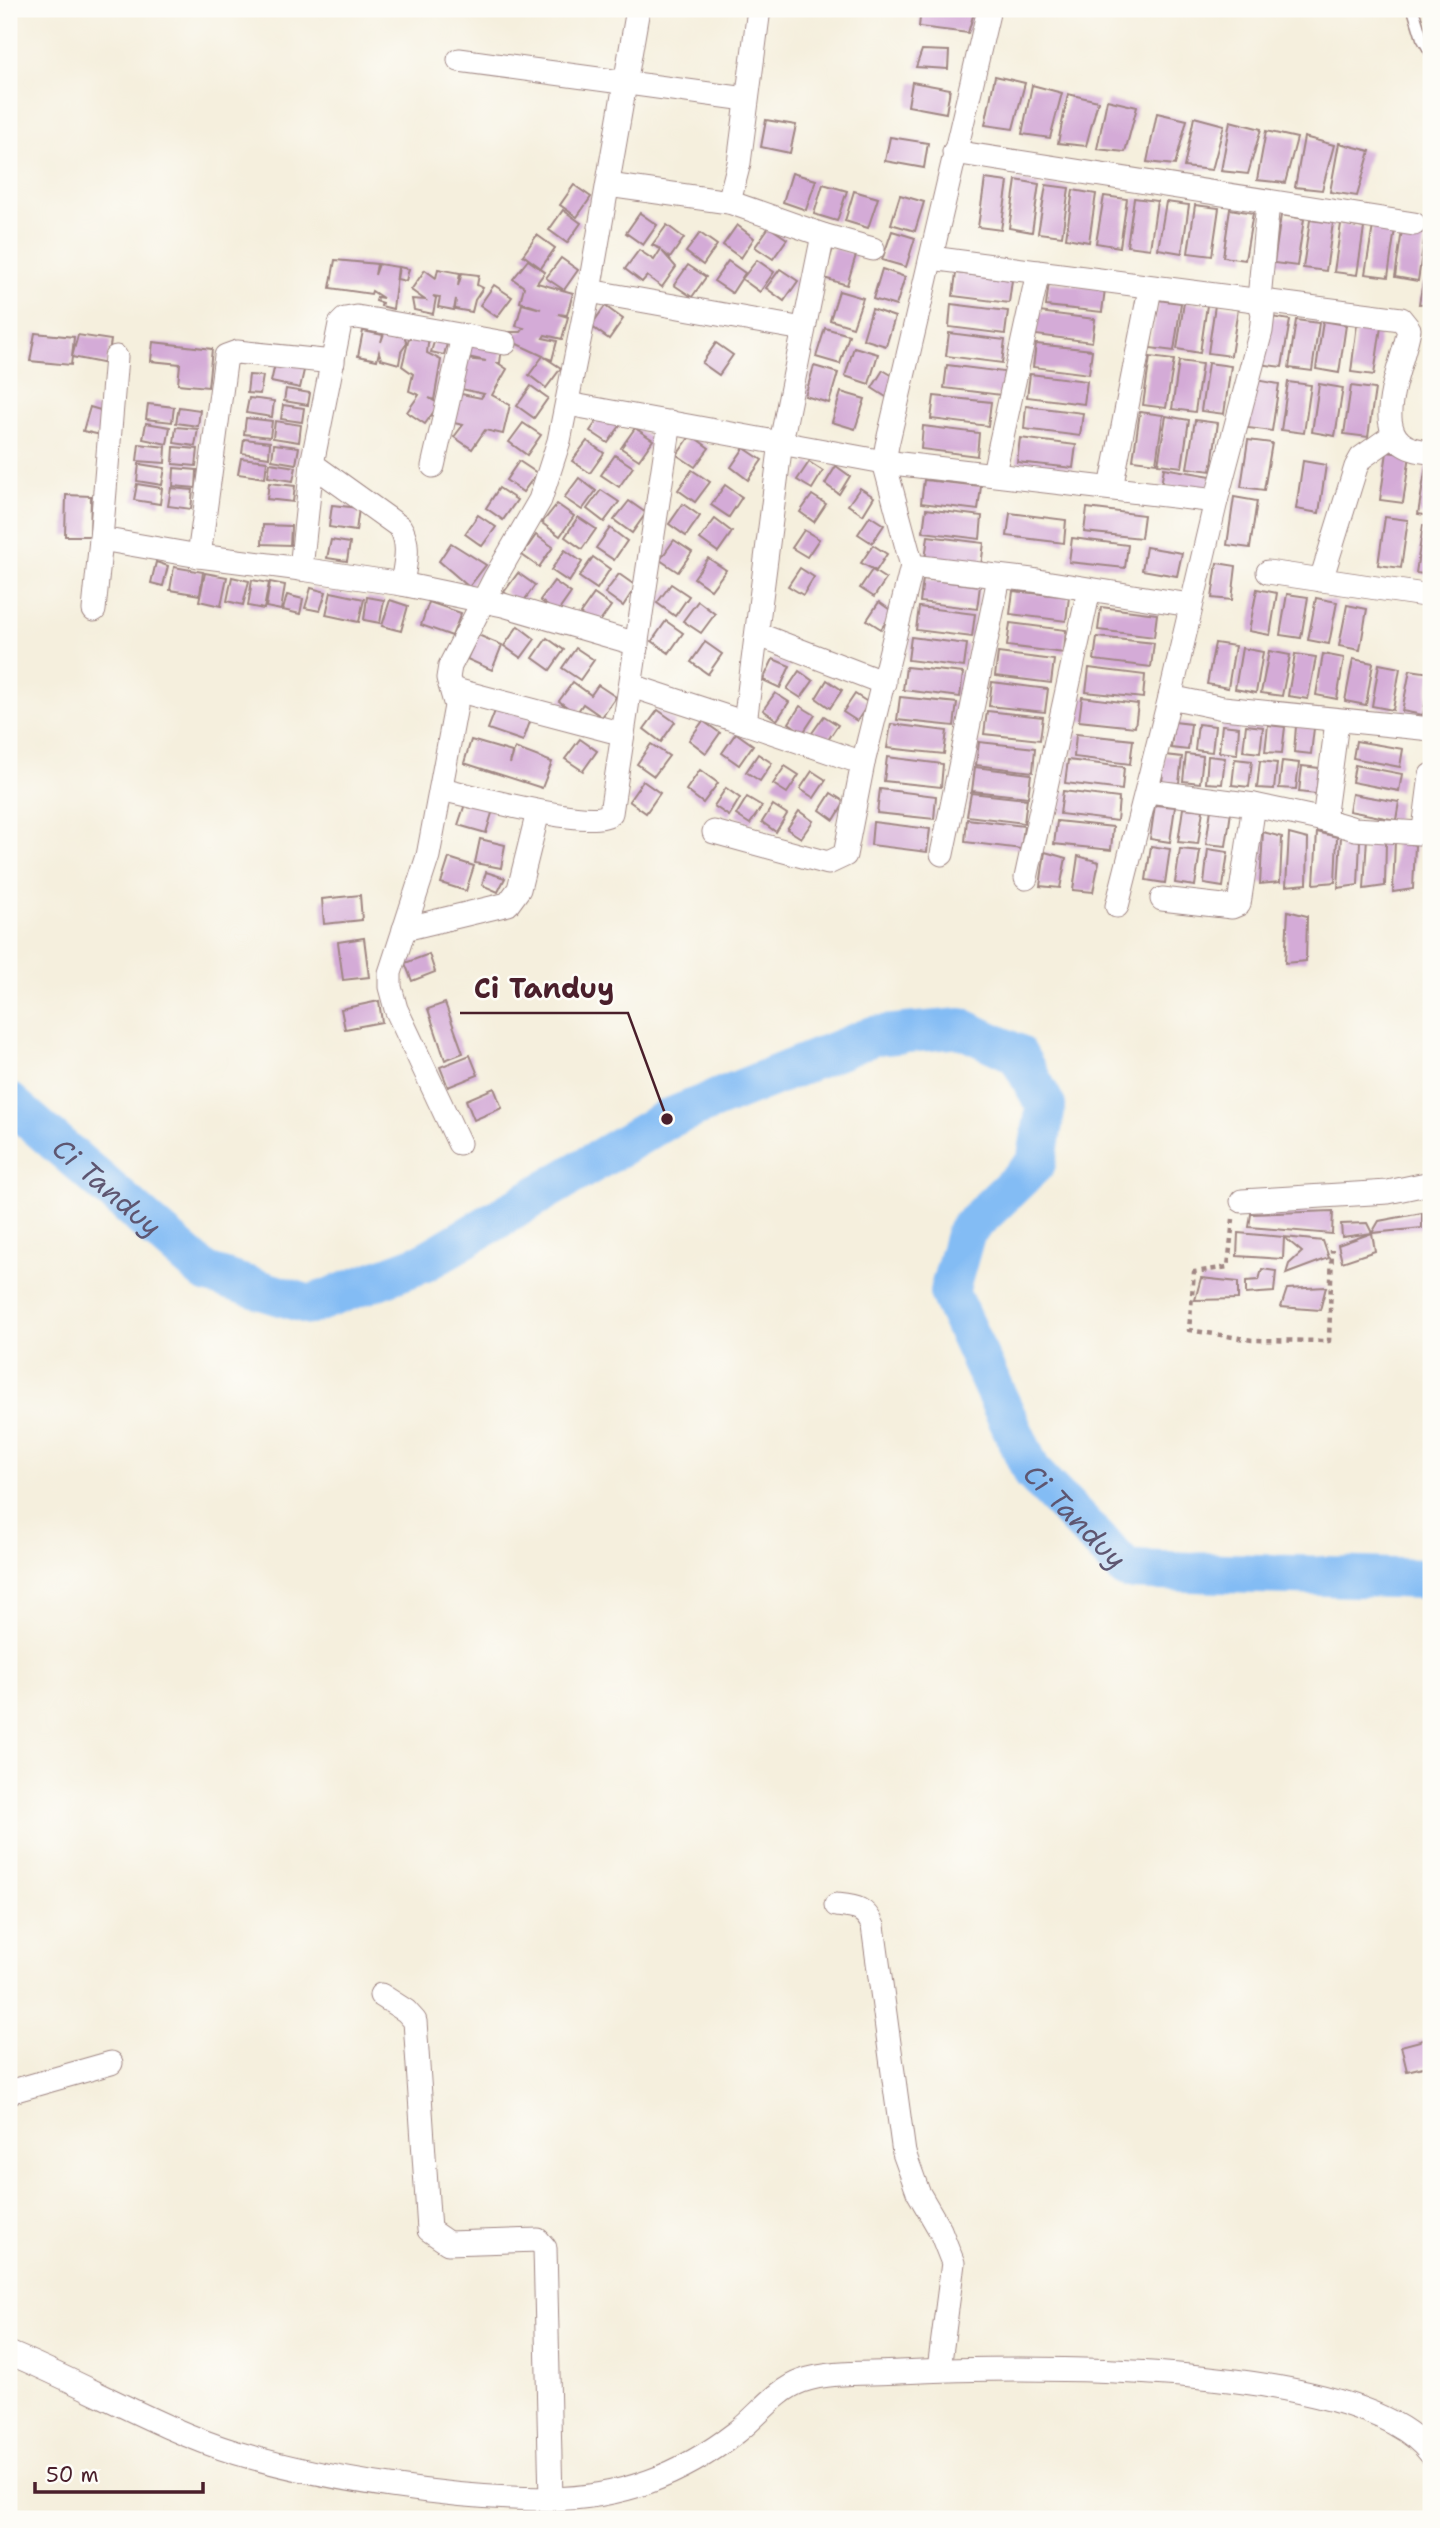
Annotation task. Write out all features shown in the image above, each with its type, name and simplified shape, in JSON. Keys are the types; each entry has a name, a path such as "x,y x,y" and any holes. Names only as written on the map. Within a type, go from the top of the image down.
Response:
{"street":[{"path":"459,1143 392,999 390,973 429,856 456,706 448,678 450,666 540,500 569,404 638,9"},
{"path":"729,202 739,163 759,9"},
{"path":"714,832 828,863 845,855 863,763 912,566 884,462 989,9"},
{"path":"459,60 746,99"},
{"path":"954,152 1414,224"},
{"path":"608,185 729,202 823,235 873,249"},
{"path":"1117,906 1149,791 1190,606 1261,331 1263,314 1259,299 1268,202"},
{"path":"745,723 781,442 823,235"},
{"path":"931,258 1150,289 1259,299 1406,321 1409,329 1389,414 1392,436 1411,448 1431,452"},
{"path":"995,473 1038,272"},
{"path":"1111,488 1150,289"},
{"path":"589,291 803,329"},
{"path":"301,569 312,464 340,324 350,316 505,343"},
{"path":"433,466 463,336"},
{"path":"199,556 226,356 237,352 333,362"},
{"path":"94,610 116,357"},
{"path":"569,404 884,462 1216,501"},
{"path":"441,789 538,812 599,819 611,813 670,422"},
{"path":"1321,580 1356,467 1361,458 1392,436"},
{"path":"312,464 400,527 406,536 407,551 402,584"},
{"path":"101,539 199,556 402,584 482,603 512,607 637,644"},
{"path":"912,566 1190,606"},
{"path":"1268,572 1431,596"},
{"path":"942,854 999,578"},
{"path":"1026,878 1089,590"},
{"path":"757,634 884,683"},
{"path":"632,686 863,763"},
{"path":"452,690 623,734"},
{"path":"1170,697 1223,708 1337,722 1431,729"},
{"path":"1324,820 1337,722"},
{"path":"1149,791 1254,805 1355,829 1419,833 1424,829 1431,775"},
{"path":"1162,899 1232,907 1239,904 1254,805"},
{"path":"404,929 508,904 519,889 538,812"},
{"path":"1242,1201 1388,1192 1431,1183"},
{"path":"836,1905 860,1908 868,1914 873,1926 904,2153 918,2192 940,2230 953,2263 939,2370"},
{"path":"381,1996 407,2011 415,2021 429,2230 448,2243 538,2241 545,2248 551,2499"},
{"path":"9,2092 111,2063"},
{"path":"9,2353 236,2453 397,2485 479,2496 551,2499 610,2494 667,2477 730,2437 797,2382 826,2376 939,2370 1027,2367 1124,2371 1305,2393 1328,2397 1372,2414 1418,2439 1431,2454"}],"lane":[{"path":"1413,9 1422,38 1431,53"}],"path":[{"path":"1242,1201 1248,1212 1233,1220 1228,1267 1194,1272 1189,1330 1252,1340 1329,1341 1332,1250"}],"building":[{"path":"921,9 975,9 968,33 919,27"},
{"path":"922,50 949,51 948,69 916,67"},
{"path":"995,76 1025,83 1013,129 985,125"},
{"path":"912,82 950,89 946,113 908,106"},
{"path":"1032,85 1062,93 1050,138 1022,134"},
{"path":"1068,94 1098,101 1086,146 1058,143"},
{"path":"1107,100 1137,107 1125,152 1097,149"},
{"path":"1157,113 1187,120 1175,165 1147,162"},
{"path":"1194,117 1224,125 1212,170 1184,167"},
{"path":"766,120 796,125 790,153 761,147"},
{"path":"1230,121 1261,129 1248,174 1221,171"},
{"path":"1266,131 1297,138 1285,183 1257,180"},
{"path":"890,137 928,143 924,168 885,161"},
{"path":"1304,137 1334,145 1322,190 1295,187"},
{"path":"1339,143 1370,151 1357,196 1330,192"},
{"path":"792,173 816,180 806,210 783,202"},
{"path":"985,179 1008,182 1001,230 978,227"},
{"path":"1016,180 1039,184 1032,232 1009,228"},
{"path":"823,184 847,191 837,221 814,214"},
{"path":"574,185 591,197 577,217 560,205"},
{"path":"1046,185 1069,188 1062,236 1038,233"},
{"path":"1073,190 1096,194 1089,242 1066,238"},
{"path":"854,191 878,198 868,228 845,221"},
{"path":"900,195 924,202 915,231 891,224"},
{"path":"1104,196 1127,199 1120,247 1096,243"},
{"path":"1134,198 1157,201 1150,249 1127,246"},
{"path":"1166,202 1189,205 1182,253 1158,249"},
{"path":"1195,205 1219,208 1212,256 1188,253"},
{"path":"1230,209 1253,213 1245,260 1223,257"},
{"path":"563,210 581,223 567,243 549,230"},
{"path":"640,213 657,225 643,245 626,233"},
{"path":"1281,215 1304,219 1297,266 1274,263"},
{"path":"1310,220 1333,223 1326,271 1303,268"},
{"path":"1341,224 1364,228 1357,275 1334,272"},
{"path":"667,225 684,238 670,258 662,251 676,267 662,287 647,276 642,282 625,269 639,250 654,260 661,249 652,245"},
{"path":"737,225 754,238 741,258 723,245"},
{"path":"1373,226 1395,229 1388,277 1365,274"},
{"path":"769,227 787,239 773,259 755,247"},
{"path":"1402,230 1425,233 1418,281 1395,277"},
{"path":"892,231 915,238 906,267 882,260"},
{"path":"700,233 717,245 703,265 686,252"},
{"path":"537,235 555,248 541,268 523,255"},
{"path":"833,248 856,255 847,285 824,278"},
{"path":"561,258 578,270 564,290 546,278"},
{"path":"335,260 377,264 375,275 379,264 398,267 393,309 381,306 382,303 376,301 377,297 383,298 372,291 371,294 330,288"},
{"path":"528,260 545,272 537,283 573,293 567,315 558,314 568,317 562,339 545,335 543,338 557,341 552,360 544,357 561,368 546,388 529,375 543,356 491,332 521,332 524,328 516,326 522,304 541,309 520,302 524,287 513,279"},
{"path":"757,260 774,272 760,292 742,279"},
{"path":"728,261 745,273 732,293 714,281"},
{"path":"688,265 706,277 692,297 674,285"},
{"path":"399,267 409,269 406,281 397,279"},
{"path":"438,269 460,273 458,286 462,273 479,275 477,285 483,288 475,300 472,312 455,309 456,299 454,310 438,307 440,297 433,296 436,298 433,314 414,310 412,299 425,300 411,290 425,270 436,278"},
{"path":"780,269 798,281 784,301 766,288"},
{"path":"882,269 905,277 896,306 873,299"},
{"path":"956,273 1012,280 1009,303 953,296"},
{"path":"1431,280 1431,303 1419,304 1423,282"},
{"path":"1049,282 1105,289 1102,312 1046,306"},
{"path":"494,285 512,297 497,317 480,305"},
{"path":"839,291 863,298 853,327 830,320"},
{"path":"1158,300 1181,303 1174,351 1150,348"},
{"path":"1184,302 1207,305 1200,353 1177,349"},
{"path":"951,304 1008,311 1005,334 949,327"},
{"path":"1215,305 1238,308 1231,356 1208,353"},
{"path":"605,306 623,319 609,339 591,326"},
{"path":"872,309 895,317 886,346 863,339"},
{"path":"1039,312 1095,319 1092,342 1036,335"},
{"path":"1266,316 1290,320 1282,367 1259,364"},
{"path":"1296,320 1319,323 1312,371 1289,368"},
{"path":"1323,321 1346,325 1339,373 1316,369"},
{"path":"1357,324 1381,327 1374,375 1351,372"},
{"path":"386,328 400,329 398,336 404,336 407,343 401,352 399,364 381,359 379,352 377,360 358,356 363,331 383,335 381,342"},
{"path":"825,328 849,335 840,364 816,357"},
{"path":"411,330 429,335 427,353 441,360 434,400 429,398 439,404 425,424 407,412 419,395 409,391 413,374 402,366"},
{"path":"35,333 74,337 71,365 30,361"},
{"path":"949,333 1005,340 1002,363 946,356"},
{"path":"78,335 111,340 107,364 72,357"},
{"path":"449,336 444,355 431,352 434,342"},
{"path":"471,340 502,347 498,363 507,369 492,395 510,405 503,434 485,430 472,449 454,437 463,425 454,423 461,394 481,398 484,394 457,388 464,359 486,361 468,357"},
{"path":"153,342 212,349 208,387 178,384 180,364 151,361"},
{"path":"716,343 733,355 719,375 702,363"},
{"path":"1036,344 1092,350 1089,374 1033,367"},
{"path":"854,347 878,354 869,384 845,376"},
{"path":"1150,357 1174,360 1166,408 1143,405"},
{"path":"276,360 305,366 300,388 271,382"},
{"path":"1179,361 1202,364 1195,412 1172,409"},
{"path":"1208,363 1231,366 1224,414 1201,411"},
{"path":"947,365 1004,372 1001,395 944,388"},
{"path":"814,366 838,373 829,403 805,396"},
{"path":"883,370 898,379 886,397 872,388"},
{"path":"1030,374 1087,381 1084,404 1027,397"},
{"path":"249,375 263,376 260,394 247,393"},
{"path":"1256,380 1279,384 1272,431 1248,428"},
{"path":"1288,382 1311,385 1304,433 1281,430"},
{"path":"1319,384 1343,388 1335,436 1312,432"},
{"path":"531,386 548,398 534,418 517,406"},
{"path":"1351,386 1375,389 1368,437 1344,434"},
{"path":"286,389 310,393 308,405 284,401"},
{"path":"841,392 865,399 855,429 832,422"},
{"path":"934,396 991,402 988,426 931,419"},
{"path":"249,398 274,401 272,417 246,413"},
{"path":"148,404 174,407 172,422 146,419"},
{"path":"283,405 304,408 302,422 281,419"},
{"path":"1026,406 1083,413 1080,436 1024,429"},
{"path":"90,407 107,412 101,435 83,431"},
{"path":"179,407 200,410 198,426 176,423"},
{"path":"604,411 622,423 608,443 590,431"},
{"path":"1140,412 1163,415 1156,463 1133,460"},
{"path":"1166,416 1189,420 1182,467 1158,464"},
{"path":"246,418 272,421 270,437 244,434"},
{"path":"1195,420 1218,423 1211,471 1187,468"},
{"path":"275,421 301,425 299,442 273,438"},
{"path":"146,423 170,427 167,444 143,439"},
{"path":"523,423 541,435 527,455 509,442"},
{"path":"923,426 979,433 977,456 921,449"},
{"path":"176,427 198,429 195,446 174,443"},
{"path":"635,428 653,440 639,460 621,448"},
{"path":"691,435 709,448 695,467 677,455"},
{"path":"1020,438 1076,445 1073,468 1017,462"},
{"path":"244,439 270,442 269,457 242,453"},
{"path":"1248,440 1272,443 1264,490 1241,487"},
{"path":"587,441 604,453 590,473 572,461"},
{"path":"139,444 166,447 165,463 137,461"},
{"path":"274,444 299,447 296,464 272,460"},
{"path":"174,447 198,449 196,466 173,464"},
{"path":"744,448 762,460 748,480 731,467"},
{"path":"1387,452 1410,455 1403,503 1380,500"},
{"path":"615,455 633,467 619,487 601,475"},
{"path":"241,458 267,461 265,478 238,474"},
{"path":"519,461 537,473 523,492 506,480"},
{"path":"1303,461 1326,465 1319,513 1296,509"},
{"path":"809,462 823,471 812,489 797,480"},
{"path":"270,463 296,467 293,481 268,477"},
{"path":"139,464 165,468 162,485 137,481"},
{"path":"836,466 850,476 839,494 825,484"},
{"path":"1426,466 1431,467 1431,516 1418,514"},
{"path":"174,468 197,470 196,488 173,486"},
{"path":"1164,468 1211,476 1208,493 1161,485"},
{"path":"692,470 710,482 695,502 678,490"},
{"path":"579,478 596,491 582,510 564,498"},
{"path":"924,480 981,486 978,510 921,503"},
{"path":"269,483 295,486 293,502 267,499"},
{"path":"137,484 162,488 160,504 134,500"},
{"path":"725,485 742,497 729,517 711,505"},
{"path":"171,488 193,490 191,509 168,506"},
{"path":"499,488 517,500 503,520 486,508"},
{"path":"860,488 874,497 863,515 848,505"},
{"path":"601,490 619,502 604,522 587,509"},
{"path":"66,495 91,496 90,536 65,536"},
{"path":"812,495 826,504 814,522 800,512"},
{"path":"1234,497 1257,501 1250,548 1227,545"},
{"path":"629,501 646,513 632,533 614,520"},
{"path":"557,504 574,516 560,536 542,523"},
{"path":"683,504 700,516 686,536 669,524"},
{"path":"332,505 359,508 356,531 329,527"},
{"path":"1087,508 1144,515 1141,538 1084,532"},
{"path":"926,509 982,516 980,539 923,532"},
{"path":"1010,513 1066,520 1064,543 1007,536"},
{"path":"478,515 496,527 482,546 465,534"},
{"path":"870,516 884,525 872,543 858,534"},
{"path":"578,517 596,529 582,549 565,537"},
{"path":"1385,517 1408,520 1401,568 1378,565"},
{"path":"715,519 732,532 718,552 700,539"},
{"path":"263,525 291,526 290,545 262,544"},
{"path":"1423,525 1431,526 1431,575 1416,573"},
{"path":"610,528 627,541 614,560 596,548"},
{"path":"804,530 819,539 807,557 792,548"},
{"path":"536,535 553,547 539,567 522,555"},
{"path":"928,536 984,543 981,566 925,560"},
{"path":"1072,538 1128,545 1125,568 1069,562"},
{"path":"331,540 350,543 347,561 327,558"},
{"path":"674,540 692,552 678,572 660,560"},
{"path":"451,543 486,565 469,587 439,561"},
{"path":"873,545 887,554 876,571 861,563"},
{"path":"1146,547 1182,553 1177,576 1142,570"},
{"path":"565,550 582,562 569,582 551,570"},
{"path":"593,557 610,569 597,589 579,577"},
{"path":"708,558 726,570 711,590 694,578"},
{"path":"156,562 168,566 163,586 151,583"},
{"path":"1217,563 1236,566 1232,600 1212,598"},
{"path":"174,567 203,572 200,595 170,590"},
{"path":"800,568 814,577 803,595 788,586"},
{"path":"872,570 886,579 874,597 860,588"},
{"path":"205,573 227,577 221,606 199,601"},
{"path":"518,573 535,585 521,605 504,592"},
{"path":"619,574 636,586 623,606 605,593"},
{"path":"232,577 249,581 243,605 227,601"},
{"path":"923,579 980,586 977,609 920,602"},
{"path":"252,580 269,583 264,609 248,606"},
{"path":"554,581 571,593 557,613 540,600"},
{"path":"270,582 285,585 281,610 266,607"},
{"path":"671,584 689,596 675,616 657,603"},
{"path":"311,588 326,592 320,611 305,608"},
{"path":"1257,589 1277,593 1270,635 1249,631"},
{"path":"1013,591 1069,597 1066,621 1010,614"},
{"path":"331,592 364,599 359,622 326,615"},
{"path":"594,594 611,606 597,626 580,614"},
{"path":"1287,594 1308,597 1301,638 1280,635"},
{"path":"287,595 303,599 300,614 283,610"},
{"path":"367,597 384,600 380,623 364,620"},
{"path":"1316,598 1337,602 1329,644 1308,640"},
{"path":"390,600 408,606 401,631 382,626"},
{"path":"698,601 715,614 701,633 683,621"},
{"path":"429,602 461,613 452,636 421,625"},
{"path":"879,602 893,612 881,629 867,620"},
{"path":"1347,605 1367,609 1360,650 1339,646"},
{"path":"919,607 975,614 972,637 916,630"},
{"path":"1101,607 1157,614 1154,637 1098,630"},
{"path":"666,621 683,633 669,653 652,641"},
{"path":"1010,623 1066,630 1064,653 1007,646"},
{"path":"518,626 535,639 521,658 504,646"},
{"path":"478,635 502,645 492,670 467,659"},
{"path":"911,637 967,644 964,667 908,660"},
{"path":"1097,637 1154,643 1151,667 1094,660"},
{"path":"547,638 564,650 550,670 533,658"},
{"path":"705,642 722,654 708,674 691,662"},
{"path":"1215,643 1235,646 1228,688 1207,684"},
{"path":"576,648 594,660 580,680 562,668"},
{"path":"1242,648 1263,652 1256,693 1235,689"},
{"path":"1269,651 1290,655 1282,696 1261,693"},
{"path":"998,653 1054,660 1051,683 995,676"},
{"path":"1295,654 1316,657 1308,699 1288,696"},
{"path":"1323,654 1344,658 1337,699 1316,695"},
{"path":"773,659 790,666 780,688 763,680"},
{"path":"1353,659 1373,663 1366,705 1345,701"},
{"path":"1379,664 1400,668 1393,710 1372,706"},
{"path":"906,667 963,673 960,697 903,690"},
{"path":"1089,668 1145,675 1143,698 1086,692"},
{"path":"1410,670 1431,673 1423,715 1402,711"},
{"path":"799,671 813,681 801,698 787,689"},
{"path":"827,680 842,690 830,708 816,698"},
{"path":"573,682 591,695 598,685 616,697 602,717 583,704 576,714 559,701"},
{"path":"992,682 1048,689 1045,712 989,706"},
{"path":"775,693 789,702 777,720 763,710"},
{"path":"855,694 869,703 857,721 843,712"},
{"path":"900,697 957,703 954,726 897,720"},
{"path":"1082,697 1138,704 1135,727 1079,721"},
{"path":"497,706 531,719 523,741 488,729"},
{"path":"800,706 815,715 803,733 789,723"},
{"path":"658,710 675,722 661,742 644,729"},
{"path":"987,711 1043,717 1040,740 984,734"},
{"path":"824,716 838,725 826,743 812,733"},
{"path":"703,721 720,733 706,753 689,740"},
{"path":"1174,722 1191,724 1188,750 1171,748"},
{"path":"891,724 947,731 944,754 887,748"},
{"path":"1198,724 1215,726 1212,752 1195,750"},
{"path":"1222,725 1239,727 1237,754 1219,752"},
{"path":"1246,725 1263,727 1260,753 1243,751"},
{"path":"1268,725 1285,727 1282,753 1265,752"},
{"path":"1296,726 1314,728 1311,754 1294,752"},
{"path":"736,733 753,745 739,765 722,753"},
{"path":"1076,734 1133,740 1130,764 1074,757"},
{"path":"580,739 597,751 583,771 565,759"},
{"path":"471,740 512,752 510,764 515,748 552,762 542,788 464,763"},
{"path":"1356,741 1403,749 1400,767 1353,758"},
{"path":"979,742 1035,748 1033,772 976,765"},
{"path":"651,744 669,756 654,776 637,764"},
{"path":"758,754 772,763 760,781 746,772"},
{"path":"1186,754 1203,756 1200,783 1183,781"},
{"path":"1165,755 1182,757 1179,783 1162,782"},
{"path":"1208,756 1225,758 1222,784 1206,783"},
{"path":"887,757 943,764 941,787 884,781"},
{"path":"1235,759 1252,761 1249,787 1232,785"},
{"path":"1068,760 1124,767 1122,790 1065,783"},
{"path":"1260,761 1277,763 1274,789 1257,788"},
{"path":"1282,761 1299,763 1296,789 1279,788"},
{"path":"1355,765 1402,774 1399,791 1352,782"},
{"path":"785,766 799,775 787,793 773,784"},
{"path":"1302,766 1319,768 1316,794 1299,792"},
{"path":"975,767 1031,774 1028,797 972,791"},
{"path":"700,770 718,783 703,803 686,790"},
{"path":"812,771 826,780 814,798 800,789"},
{"path":"643,781 660,793 646,813 629,801"},
{"path":"726,788 740,798 729,816 714,806"},
{"path":"880,789 936,796 934,819 877,813"},
{"path":"1063,791 1119,798 1117,821 1060,814"},
{"path":"831,793 845,802 834,820 820,810"},
{"path":"971,793 1027,799 1024,823 967,816"},
{"path":"1352,794 1399,802 1396,820 1349,811"},
{"path":"747,797 762,806 750,824 736,815"},
{"path":"466,801 493,810 486,833 458,825"},
{"path":"773,805 787,814 776,832 762,822"},
{"path":"1155,805 1175,807 1170,842 1150,839"},
{"path":"1183,808 1203,810 1198,844 1178,842"},
{"path":"1211,809 1231,812 1226,846 1206,844"},
{"path":"799,811 813,821 801,838 787,829"},
{"path":"967,819 1024,826 1021,849 965,842"},
{"path":"1057,821 1113,827 1111,850 1054,844"},
{"path":"873,822 930,829 927,852 871,845"},
{"path":"1263,832 1282,837 1280,882 1260,884"},
{"path":"1317,832 1337,837 1335,882 1314,884"},
{"path":"1289,834 1308,839 1307,884 1286,886"},
{"path":"1341,836 1360,841 1358,885 1338,888"},
{"path":"1367,837 1386,842 1385,886 1364,889"},
{"path":"480,839 505,845 501,868 475,863"},
{"path":"1395,840 1415,845 1413,889 1393,892"},
{"path":"1151,846 1170,849 1165,883 1146,880"},
{"path":"1180,849 1200,851 1195,886 1175,883"},
{"path":"1208,849 1228,852 1223,887 1204,884"},
{"path":"1045,852 1066,858 1060,888 1040,886"},
{"path":"1078,856 1099,862 1093,892 1073,890"},
{"path":"449,858 474,866 466,891 441,883"},
{"path":"486,872 505,878 498,892 482,885"},
{"path":"360,895 362,920 324,924 322,899"},
{"path":"1288,911 1307,916 1306,961 1285,963"},
{"path":"364,938 369,977 343,980 338,942"},
{"path":"429,954 435,972 412,981 405,963"},
{"path":"379,1001 382,1022 345,1029 341,1009"},
{"path":"445,1003 463,1053 445,1060 428,1009"},
{"path":"470,1055 478,1075 448,1087 440,1067"},
{"path":"494,1088 502,1108 474,1120 466,1100"},
{"path":"1333,1211 1332,1234 1249,1227 1251,1214"},
{"path":"1422,1213 1422,1228 1372,1233 1379,1221"},
{"path":"1367,1223 1372,1233 1342,1237 1341,1224"},
{"path":"1238,1233 1284,1237 1283,1259 1237,1256"},
{"path":"1372,1233 1375,1251 1342,1262 1338,1245"},
{"path":"1284,1237 1323,1241 1329,1258 1286,1274 1289,1264 1302,1252"},
{"path":"1262,1269 1276,1271 1274,1292 1246,1294 1246,1281 1259,1280"},
{"path":"1201,1278 1238,1282 1238,1299 1195,1300"},
{"path":"1326,1287 1320,1310 1281,1307 1287,1289"},
{"path":"1431,2038 1431,2065 1407,2071 1401,2046"}],"waterway":[{"name":"Ci Tanduy","path":"9,1102 206,1273 310,1305 423,1263 667,1119 873,1036 961,1028 1017,1054 1046,1106 1036,1163 966,1231 949,1292 1032,1472 1127,1570 1426,1579 1431,1582"}],"place":[{"name":"Ci Tanduy","path":"667,1119"}]}
